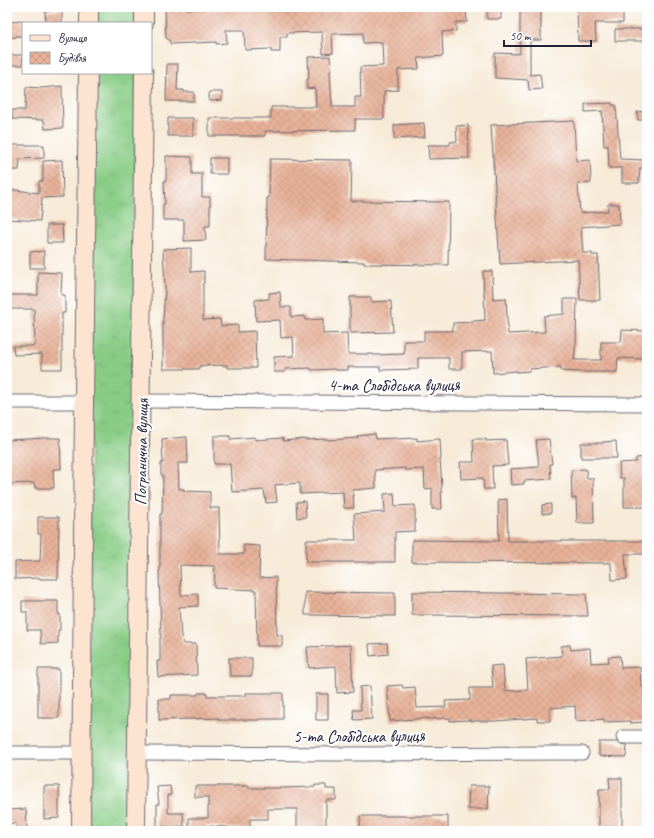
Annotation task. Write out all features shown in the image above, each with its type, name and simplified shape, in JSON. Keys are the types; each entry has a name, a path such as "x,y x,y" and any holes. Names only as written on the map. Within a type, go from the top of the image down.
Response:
{"main road":[{"path":"89,7 89,22"},
{"path":"144,7 144,22"},
{"path":"81,831 88,74"},
{"name":"Погранична вулиця","path":"136,831 144,74"}],"street":[{"name":"4-та Слобідська вулиця","path":"141,401 647,404"},
{"path":"7,402 84,402"},
{"path":"623,737 647,737"},
{"path":"7,753 82,753"},
{"name":"5-та Слобідська вулиця","path":"137,753 582,753"}],"green space":[{"path":"95,7 136,7 136,22 95,22"},
{"path":"94,74 136,74 129,831 87,831"}],"building":[{"path":"165,7 203,9 203,7 466,7 467,22 456,22 456,31 442,32 443,56 418,58 419,69 398,70 398,90 384,91 384,119 355,119 355,130 265,131 265,136 209,136 209,118 271,118 271,107 316,107 315,88 307,89 307,79 309,79 308,57 330,56 332,107 355,107 355,97 361,97 360,67 383,66 382,42 363,43 363,33 332,34 333,53 323,54 322,32 287,33 287,37 280,37 280,52 271,52 271,49 245,50 244,30 226,30 227,43 170,44 170,41 166,38"},
{"path":"487,7 501,7 501,19 487,19"},
{"path":"577,7 623,7 623,23 595,23 596,41 578,41"},
{"path":"62,10 62,22 46,22 45,11"},
{"path":"541,11 541,40 530,40 530,75 540,74 542,89 529,90 528,80 495,78 495,53 520,54 520,12"},
{"path":"23,21 22,36 7,38 7,22"},
{"path":"615,29 647,29 647,41 615,41"},
{"path":"7,55 22,55 22,65 8,65"},
{"path":"167,64 178,64 177,90 194,92 194,101 166,101"},
{"path":"62,86 63,128 45,129 44,120 12,119 12,110 25,110 26,87 41,88"},
{"path":"209,92 222,92 222,100 209,101"},
{"path":"612,103 612,105 616,105 620,159 644,160 644,168 640,168 639,183 622,183 622,168 609,168 608,146 604,146 602,111 585,112 585,104"},
{"path":"647,111 647,120 638,120 637,112"},
{"path":"168,118 193,118 193,136 168,136"},
{"path":"574,121 576,161 590,160 591,183 578,184 580,213 608,211 608,204 619,204 620,224 581,227 583,253 598,255 600,300 580,300 578,260 500,264 491,125"},
{"path":"424,123 425,137 394,139 394,125"},
{"path":"468,125 469,158 429,159 428,145 450,145 450,142 457,141 456,126"},
{"path":"7,145 44,145 44,158 20,159 19,170 7,170"},
{"path":"166,156 192,157 192,174 202,174 202,197 210,197 210,226 205,226 206,240 184,241 184,220 163,220 163,204 165,204 164,181 166,181"},
{"path":"210,158 227,158 227,174 210,174"},
{"path":"270,159 352,160 351,201 449,202 448,265 364,264 364,262 266,259 267,198 269,198"},
{"path":"62,160 63,197 42,198 40,221 7,219 7,189 39,193 39,181 43,181 43,161"},
{"path":"47,225 62,225 63,243 47,243"},
{"path":"191,248 191,272 204,271 203,320 220,319 221,326 238,325 238,332 255,331 256,368 227,368 227,365 199,366 199,369 163,369 163,319 165,290 163,249"},
{"path":"44,251 44,268 30,268 30,252"},
{"path":"483,271 492,271 493,299 506,298 508,334 545,332 544,316 564,314 564,299 577,299 574,360 601,360 601,342 621,342 622,330 646,331 645,359 618,358 617,372 561,371 561,367 530,369 530,371 493,373 492,351 462,352 462,369 449,369 449,358 418,358 418,369 380,370 380,367 348,367 348,370 311,370 311,368 285,369 285,372 274,372 274,357 294,356 293,337 281,338 280,320 256,321 255,300 269,299 269,293 280,292 281,307 291,307 291,317 305,316 305,320 323,319 323,334 347,333 348,354 404,354 404,341 424,341 424,331 453,331 453,323 485,320"},
{"path":"38,272 62,273 61,295 65,295 65,313 62,313 62,369 42,369 42,354 14,355 13,346 35,346 34,309 7,309 7,295 38,295"},
{"path":"350,297 371,297 371,302 391,301 393,332 350,333"},
{"path":"375,434 376,439 417,438 417,441 440,439 442,509 432,509 432,488 425,489 424,469 405,470 405,468 375,470 376,488 353,490 354,508 344,508 343,492 300,494 300,483 275,485 277,502 266,503 264,490 232,492 230,464 214,464 214,436 230,436 230,439 255,437 255,440 283,438 283,441 358,438 357,436"},
{"path":"187,437 188,463 178,463 179,489 184,489 184,491 210,492 210,508 219,508 220,554 244,554 244,545 260,546 259,578 276,577 277,635 282,635 282,646 257,646 256,590 214,588 215,566 180,565 181,595 198,594 198,606 179,607 181,637 183,644 196,644 197,675 158,677 157,661 160,661 161,638 159,571 160,514 162,514 163,475 161,475 161,463 163,463 162,439"},
{"path":"60,438 61,469 53,469 54,488 35,488 34,483 7,484 7,440"},
{"path":"473,439 486,439 486,441 506,440 508,465 492,466 493,489 484,489 483,478 461,479 460,462 474,462"},
{"path":"549,439 552,464 550,464 551,479 524,481 524,484 511,485 510,469 539,467 536,440"},
{"path":"616,441 617,458 581,458 581,443 603,443"},
{"path":"647,457 647,507 624,507 624,478 620,478 619,463 636,462 636,458"},
{"path":"586,469 587,478 593,478 594,523 577,523 576,498 572,499 571,470"},
{"path":"394,493 395,506 415,505 415,531 395,532 395,562 306,562 306,540 356,540 354,514 385,512 384,494"},
{"path":"507,499 508,541 647,541 647,554 625,554 627,579 612,580 611,563 412,562 412,540 499,541 498,500"},
{"path":"305,501 306,517 297,518 296,502"},
{"path":"551,504 551,513 542,514 542,505"},
{"path":"38,517 59,517 58,579 15,579 15,562 40,561 41,534 38,534"},
{"path":"305,592 395,593 395,616 305,615"},
{"path":"412,592 586,594 588,616 412,615"},
{"path":"22,601 58,601 60,630 58,630 58,643 41,644 40,630 27,630 27,612 22,612"},
{"path":"387,643 388,654 370,656 369,644"},
{"path":"351,645 353,692 337,693 336,666 309,668 307,647"},
{"path":"570,645 571,650 590,648 591,663 609,662 608,657 620,656 621,668 640,667 641,686 644,686 644,704 647,704 647,722 604,722 604,719 576,721 575,706 550,708 550,721 537,721 537,718 495,721 450,721 450,718 428,718 390,721 387,686 402,685 403,688 415,687 417,708 446,707 445,701 470,700 470,688 493,688 491,666 503,665 505,691 528,690 526,659 562,656 561,646"},
{"path":"229,658 252,658 252,676 230,676"},
{"path":"38,669 59,669 59,718 38,718"},
{"path":"370,686 372,719 354,720 353,710 361,710 360,687"},
{"path":"198,693 207,693 207,696 246,696 246,693 283,693 283,719 219,720 219,718 159,720 159,699 171,699 171,695 198,695"},
{"path":"316,694 328,694 328,720 316,720"},
{"path":"599,742 617,742 619,744 627,745 626,757 599,756"},
{"path":"609,778 622,778 622,831 599,831 599,789 610,789"},
{"path":"315,785 326,785 326,789 336,789 336,800 326,800 326,831 297,831 297,809 268,809 268,819 250,819 250,828 205,826 205,829 189,829 189,818 208,818 208,797 195,797 195,786 249,786 249,788 281,788 315,787"},
{"path":"44,786 59,786 59,818 44,819"},
{"path":"170,786 171,795 168,795 168,813 183,813 184,826 157,827 157,804 159,804 157,787"},
{"path":"469,786 489,786 488,809 468,809"},
{"path":"26,809 27,828 16,828 16,823 7,824 7,810"},
{"path":"360,816 448,816 448,831 360,831"}]}
